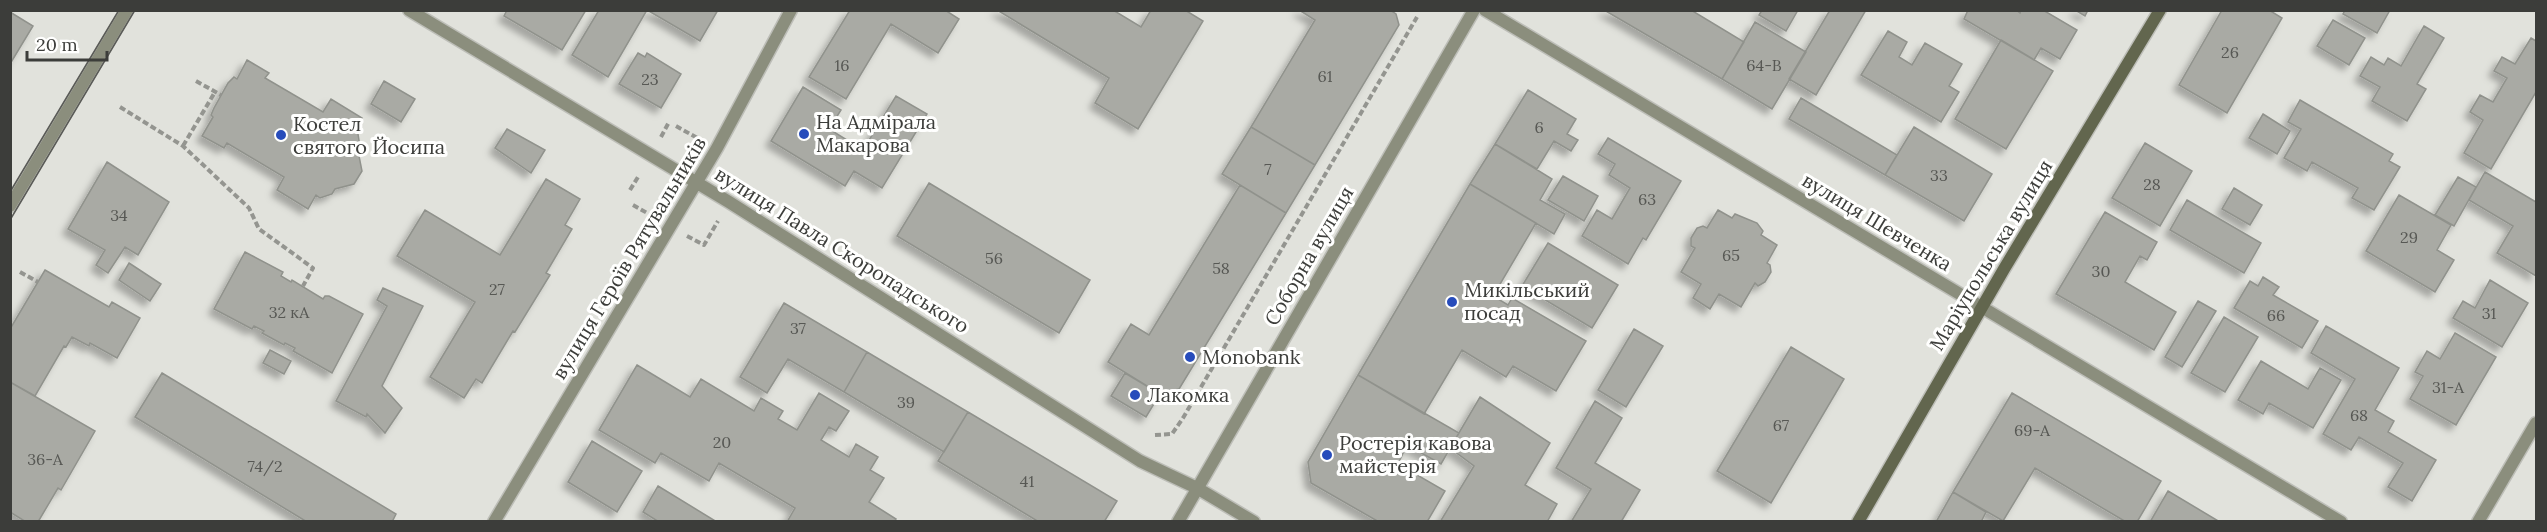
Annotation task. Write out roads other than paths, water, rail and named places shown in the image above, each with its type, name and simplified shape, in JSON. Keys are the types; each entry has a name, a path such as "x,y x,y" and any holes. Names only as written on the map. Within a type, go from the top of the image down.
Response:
{"street":[{"path":"10,206 127,10"},
{"name":"вулиця Павла Скоропадського","path":"409,10 697,182 1140,461 1197,488 1254,522"},
{"name":"вулиця Героїв Рятувальників","path":"494,522 697,182 792,10"},
{"name":"Соборна вулиця","path":"1178,522 1474,10"},
{"name":"вулиця Шевченка","path":"1485,10 2341,522"},
{"name":"Маріупольська вулиця","path":"1858,522 1982,307 2160,10"},
{"path":"2478,522 2536,423"}],"tram line":[{"path":"10,192 119,10"},
{"path":"10,220 135,10"}],"place":[{"name":"На Адмірала Макарова","path":"804,134"},
{"name":"Костел святого Йосипа","path":"281,135"},
{"name":"Микільський посад","path":"1452,302"},
{"name":"Monobank","path":"1190,357"},
{"name":"Лакомка","path":"1135,395"},
{"name":"Ростерія кавова майстерія","path":"1327,455"}]}
